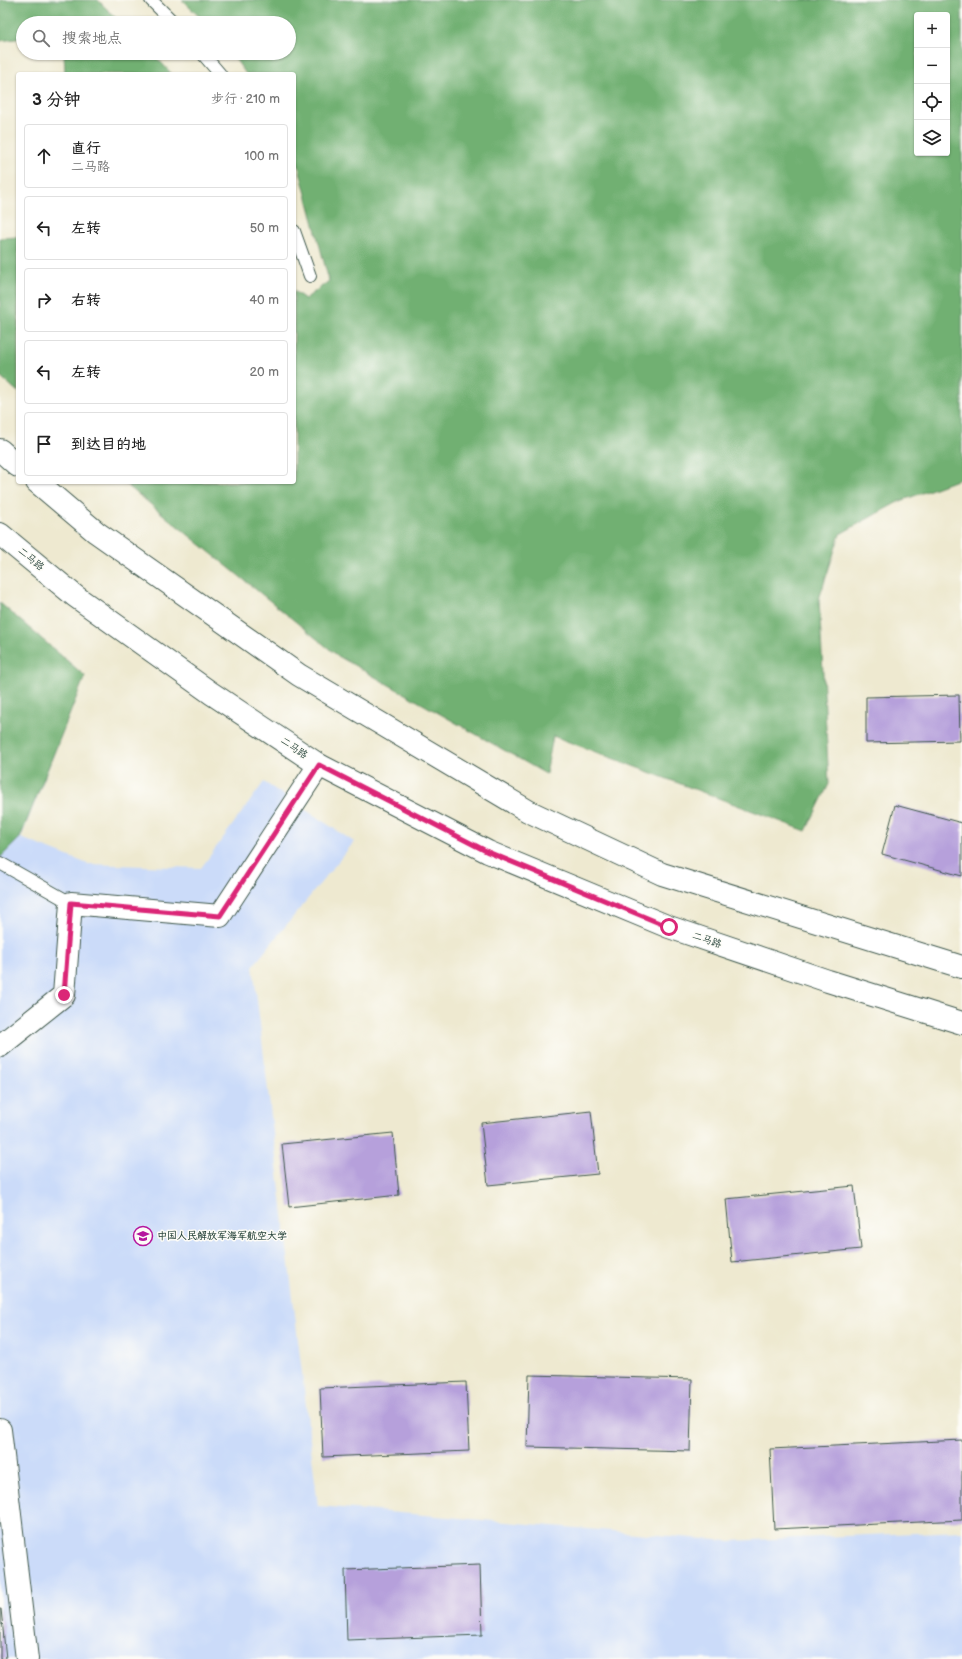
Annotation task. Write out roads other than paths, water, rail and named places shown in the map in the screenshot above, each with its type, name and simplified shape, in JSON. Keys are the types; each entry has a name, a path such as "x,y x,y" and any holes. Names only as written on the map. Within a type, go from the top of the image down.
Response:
{"main road":[{"path":"0,450 16,464"},
{"path":"39,484 96,532 299,675 528,811 662,874 962,967"},
{"name":"二马路","path":"0,534 75,596 211,693 319,765 488,852 669,927 828,981 962,1023"},
{"path":"0,1046 64,995 71,903 220,916 319,765"},
{"path":"0,1430 27,1659"}],"lane":[{"path":"151,0 167,16"},
{"path":"208,60 218,72"},
{"path":"296,237 310,276"},
{"path":"0,863 71,903"}],"place":[{"name":"中国人民解放军海军航空大学","path":"143,1236"}]}
